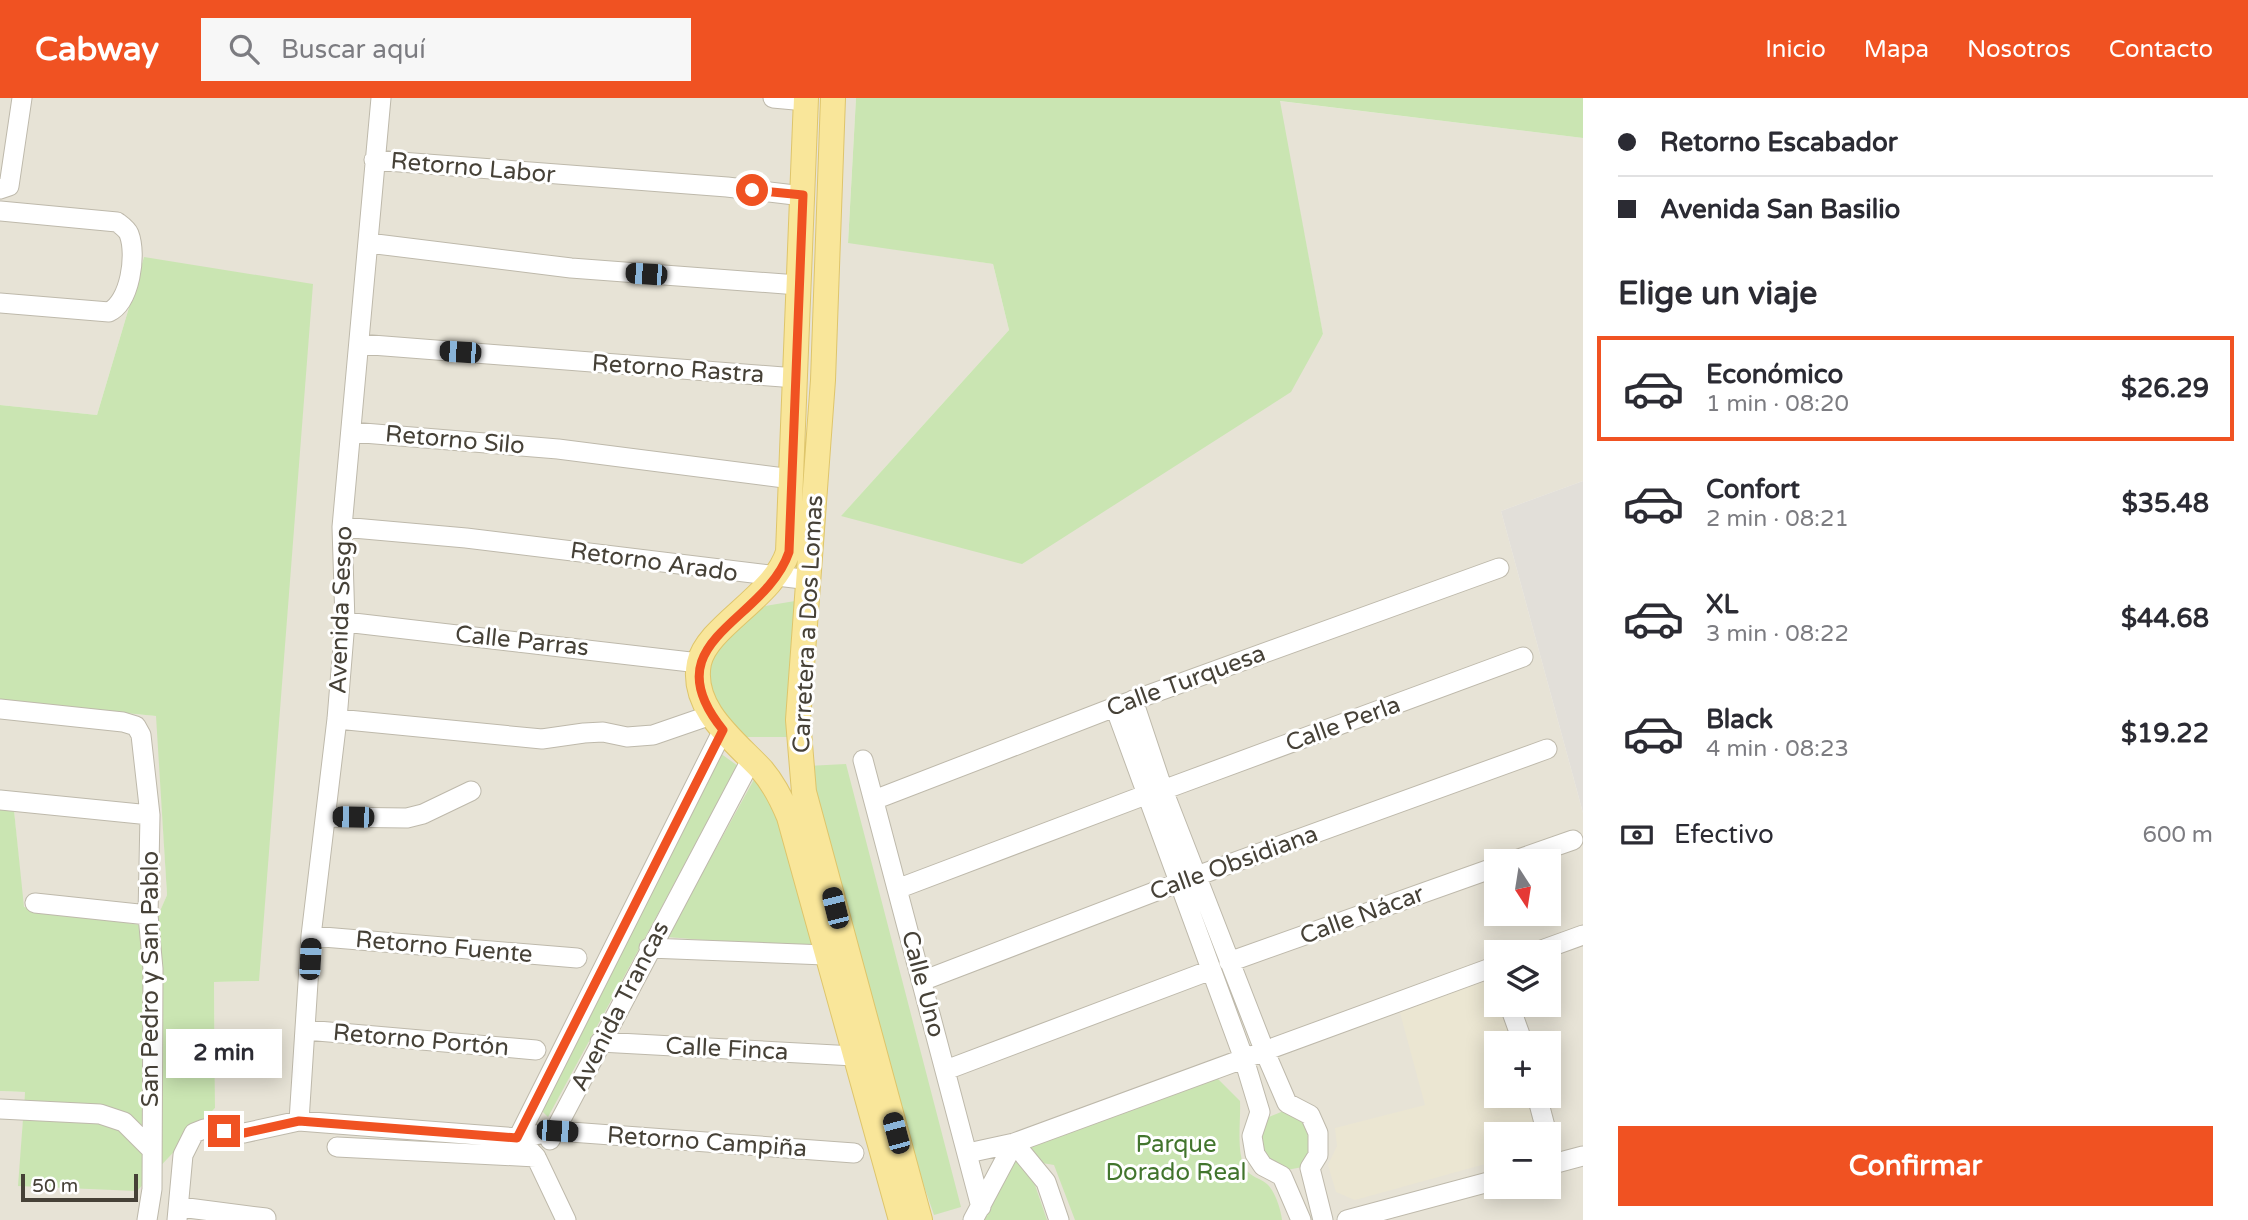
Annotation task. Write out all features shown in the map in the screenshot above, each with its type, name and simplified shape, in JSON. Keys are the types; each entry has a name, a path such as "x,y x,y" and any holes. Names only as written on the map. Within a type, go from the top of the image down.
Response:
{"main road":[{"name":"Carretera a Dos Lomas","path":"833,98 823,380 798,720 804,792 894,1161 901,1220"},
{"name":"Carretera a Dos Lomas","path":"806,99 789,552 777,578 715,637 699,663 701,692 717,723 769,779 789,817 854,1056 920,1220"}],"street":[{"path":"0,189 9,186 13,173 22,98"},
{"name":"Avenida Sesgo","path":"299,1121 311,936 337,719 345,622 342,527 381,98"},
{"path":"773,98 806,99"},
{"name":"Retorno Labor","path":"374,160 803,195"},
{"path":"0,211 117,222 128,232 131,248 127,293 118,307 109,312 0,303"},
{"path":"369,243 571,268 797,285"},
{"name":"Retorno Rastra","path":"359,344 796,378"},
{"name":"Retorno Silo","path":"351,432 558,449 792,479"},
{"name":"Retorno Arado","path":"342,527 541,547 810,580"},
{"name":"Calle Turquesa","path":"874,800 1133,700 1499,568"},
{"name":"Calle Parras","path":"345,622 699,663"},
{"name":"Calle Perla","path":"897,889 1524,657"},
{"path":"1133,700 1156,792"},
{"path":"1115,707 1156,792 1220,966 1260,1112 1252,1136 1255,1154 1263,1166 1282,1176 1301,1220"},
{"name":"San Pedro y San Pablo","path":"0,709 136,726 144,749 150,815 148,915 153,969 152,1189 147,1220"},
{"path":"337,719 542,740 603,732 627,737 653,735 717,723"},
{"name":"Avenida Trancas","path":"517,1138 717,723"},
{"name":"Calle Obsidiana","path":"922,981 1188,879 1547,749"},
{"name":"Avenida Trancas","path":"536,1157 557,1131 649,948 751,760"},
{"name":"Calle Uno","path":"863,760 968,1153 967,1161 977,1214"},
{"path":"326,817 407,818 423,814 471,791"},
{"path":"0,800 150,815"},
{"path":"1547,849 1573,840"},
{"name":"Calle Nácar","path":"946,1070 1220,966 1484,871"},
{"path":"35,902 148,915"},
{"path":"1561,943 1583,935"},
{"name":"Retorno Fuente","path":"311,936 578,958"},
{"path":"649,948 825,955"},
{"path":"1220,966 1265,1052 1287,1103 1310,1115 1318,1133 1318,1154 1310,1168 1323,1220"},
{"path":"968,1153 1014,1143 1484,975"},
{"name":"Retorno Portón","path":"306,1030 536,1050"},
{"name":"Calle Finca","path":"600,1042 854,1056"},
{"path":"1260,1112 1287,1103"},
{"path":"0,1109 100,1114 124,1122 152,1150 183,1155 179,1214 266,1218"},
{"name":"Retorno Campiña","path":"183,1155 194,1133 204,1129 244,1133 299,1121 517,1138 557,1131 854,1153"},
{"path":"517,1138 536,1157 566,1220"},
{"path":"977,1214 1014,1143"},
{"path":"1014,1143 1046,1182 1059,1220"},
{"path":"337,1147 536,1157"},
{"path":"1561,1162 1583,1156"},
{"path":"1282,1176 1310,1168"},
{"path":"1347,1220 1484,1183"}],"shaded area":[{"path":"0,98 856,98 848,242 993,264 1009,330 841,516 1323,335 1279,101 1583,138 1583,481 1501,511 1583,813 1583,1220 0,1220 0,1091 25,1092 19,1185 177,1146 215,1108 214,982 259,981 144,257 97,415 0,405"},
{"path":"1583,481 1583,813 1501,511"},
{"path":"0,701 157,716 167,895 153,928 23,907 14,810 0,808"},
{"path":"1476,980 1484,983 1484,1017 1506,1017 1510,1031 1484,1031 1484,1108 1530,1108 1533,1122 1484,1122 1484,1164 1355,1200 1336,1192 1328,1165 1337,1146 1335,1128 1425,1105 1399,1009"}],"green space":[{"path":"856,98 1583,98 1583,138 1280,101 1323,334 1291,392 1022,564 841,516 1009,330 993,264 848,243"},
{"path":"144,257 313,284 259,981 214,982 215,1108 137,1191 18,1186 25,1092 0,1091 0,808 14,810 24,907 153,927 167,895 156,716 0,701 0,405 97,415"},
{"path":"801,600 792,737 741,737 708,709 703,669 724,639 765,606"},
{"path":"720,753 738,766 548,1117 538,1107"},
{"path":"846,764 961,1207 934,1215 904,1128 807,766"},
{"path":"757,774 780,810 816,949 667,937"},
{"name":"Parque Dorado Real","path":"1217,1078 1240,1101 1240,1145 1245,1168 1270,1187 1282,1220 1075,1220 1054,1165 1036,1162 1028,1143"},
{"path":"1291,1108 1308,1134 1308,1166 1276,1172 1261,1146 1264,1119"},
{"path":"1014,1157 1035,1185 1047,1220 976,1220"}],"route":[{"path":"224,1131 244,1133 299,1121 517,1138 723,730 711,715 701,692 699,663 715,637 777,578 789,552 797,285 803,195 752,190"}]}
